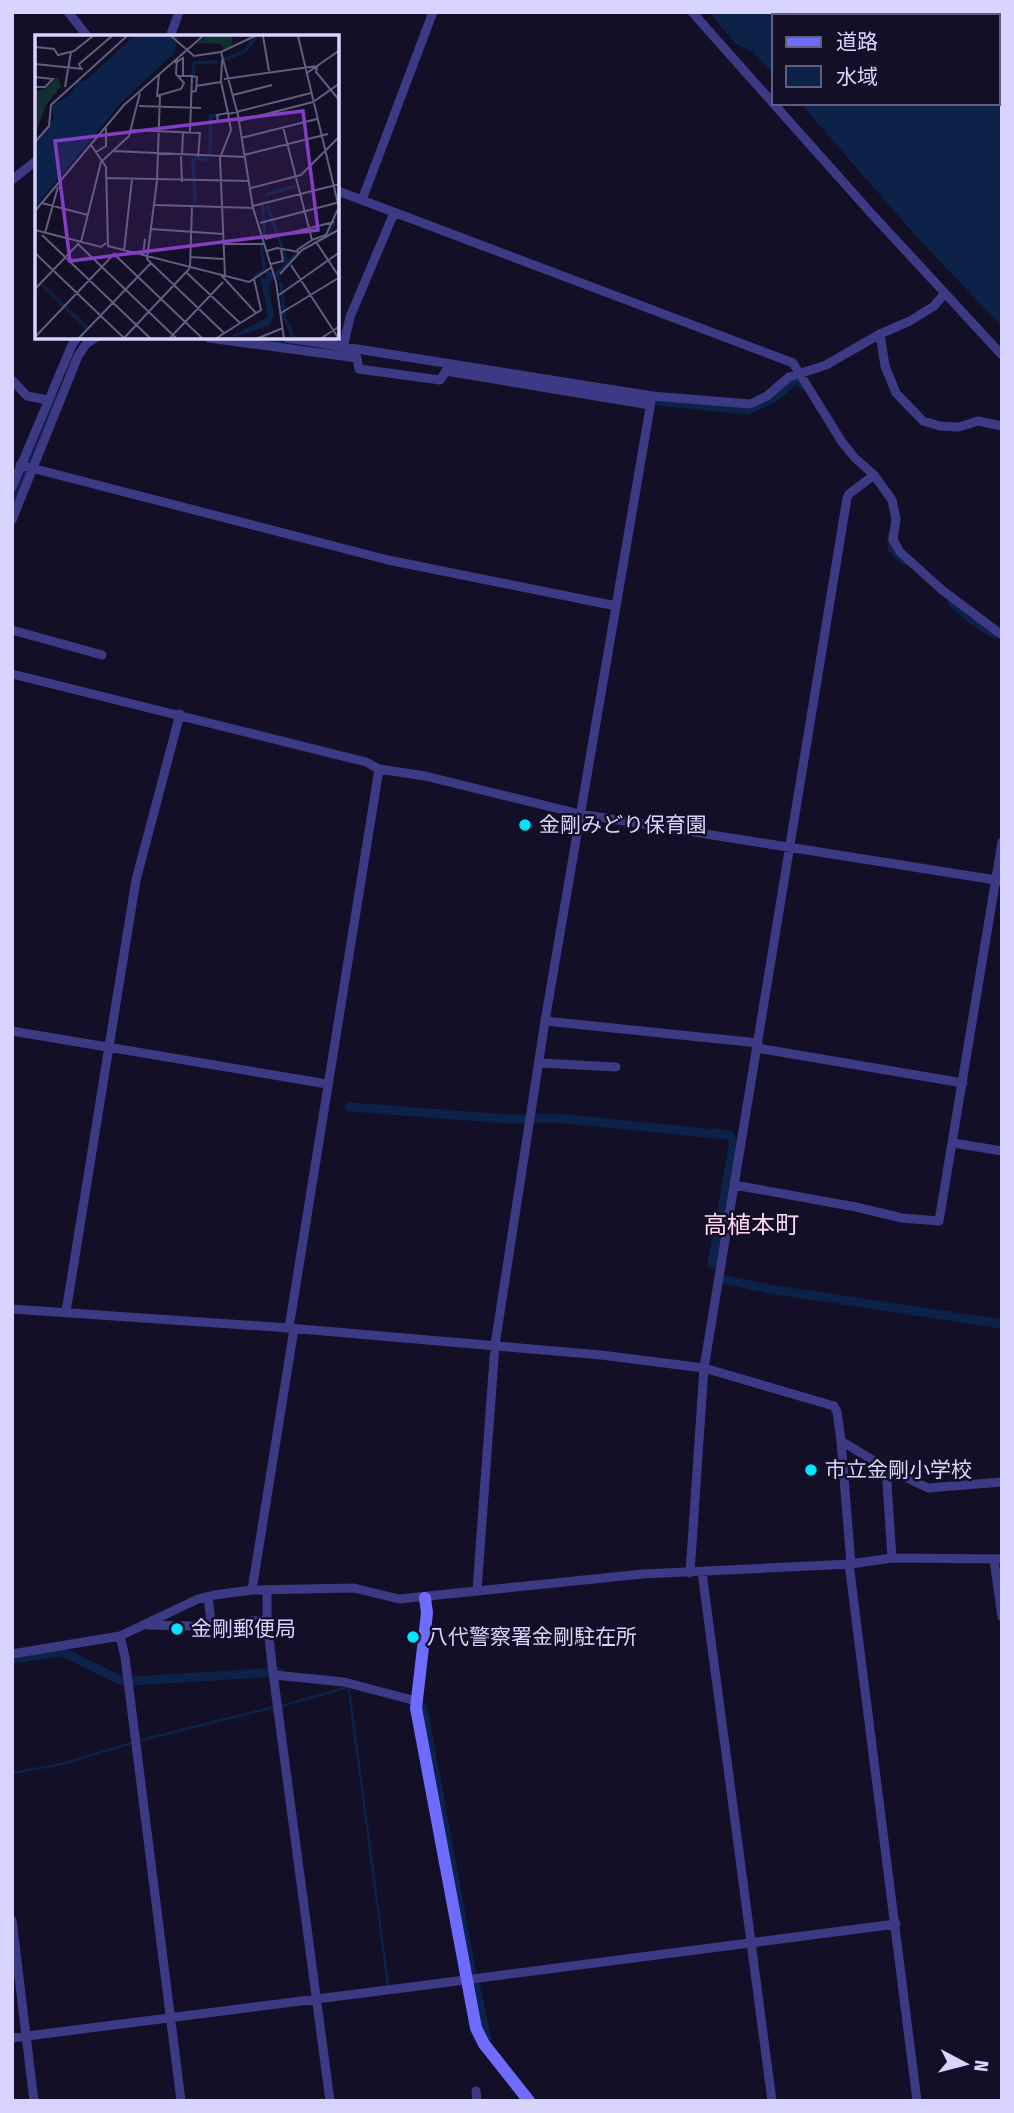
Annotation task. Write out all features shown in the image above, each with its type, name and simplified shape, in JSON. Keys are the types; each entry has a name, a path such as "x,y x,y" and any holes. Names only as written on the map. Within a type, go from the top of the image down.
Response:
{"street":[{"path":"68,12 86,35"},
{"path":"171,35 179,12"},
{"path":"362,200 433,12"},
{"path":"692,12 772,102"},
{"path":"775,105 1002,355"},
{"path":"12,180 35,162"},
{"path":"340,192 793,363 842,442 874,475 892,499 896,519 893,540 900,552 942,590 1002,635"},
{"path":"342,350 351,317 394,213"},
{"path":"231,340 342,350 357,358 359,369 440,380 446,371 651,400 750,404 767,396 789,377 826,365 880,334 910,321 934,306 944,294"},
{"path":"880,334 885,366 896,393 923,421 959,427 978,421 1002,426"},
{"path":"12,487 76,340"},
{"path":"12,520 78,356 92,340"},
{"path":"297,340 342,350 651,400"},
{"path":"12,380 27,396 48,400"},
{"path":"477,1590 495,1345 545,1021 651,400"},
{"path":"20,465 388,560 616,606"},
{"path":"691,1573 704,1368 848,498 849,494 874,475"},
{"path":"12,630 102,655"},
{"path":"12,674 366,762 379,769 425,776 580,814 999,881"},
{"path":"66,1312 136,880 180,714"},
{"path":"252,1590 327,1084 379,769"},
{"path":"734,1185 902,1218 939,1221 999,881 1002,842"},
{"path":"545,1021 758,1045 963,1083"},
{"path":"12,1031 109,1044 327,1084"},
{"path":"539,1063 617,1067"},
{"path":"953,1143 1002,1151"},
{"path":"12,1309 495,1345 704,1368 834,1406 838,1412 850,1564 917,2101"},
{"path":"841,1441 886,1468 928,1488 1002,1482"},
{"path":"886,1468 892,1558"},
{"path":"12,1654 120,1636 208,1597 252,1590 355,1588 399,1599 425,1598 477,1590 643,1574 850,1564 892,1558 998,1560 1002,1617"},
{"path":"702,1572 772,2101"},
{"path":"267,1590 267,1620 273,1672 330,2101"},
{"path":"208,1597 211,1622"},
{"path":"425,1598 426,1613 416,1701 476,2028 484,2044 530,2101"},
{"path":"146,1625 192,1626 211,1622 267,1620"},
{"path":"120,1636 125,1657 181,2101"},
{"path":"273,1672 344,1682 416,1701"},
{"path":"12,1920 34,2101"},
{"path":"12,2038 896,1924"}],"water":[{"path":"709,12 1002,12 1002,327 915,235 802,105 1000,105 1000,14 772,14 772,73 753,52 735,43"}],"waterway":[{"path":"274,340 295,343"},
{"path":"658,401 748,410 775,397 796,379 799,379 802,385"},
{"path":"12,503 54,398"},
{"path":"892,535 892,549 905,561"},
{"path":"952,602 994,634"},
{"path":"350,1107 507,1119 555,1118 729,1135 734,1142 712,1264"},
{"path":"722,1279 770,1289 1002,1324"},
{"path":"12,1659 63,1652 122,1681 280,1672"},
{"path":"281,1706 352,1686"},
{"path":"349,1690 388,1985"},
{"path":"138,1741 274,1707"},
{"path":"423,1708 472,1974"},
{"path":"12,1773 62,1764 132,1743"},
{"path":"475,1984 487,2039"}],"place":[{"name":"金剛みどり保育園","path":"525,825"},
{"name":"市立金剛小学校","path":"811,1470"},
{"name":"金剛郵便局","path":"177,1629"},
{"name":"八代警察署金剛駐在所","path":"413,1637"}],"district":[{"name":"高植本町","path":"751,1225"}]}
